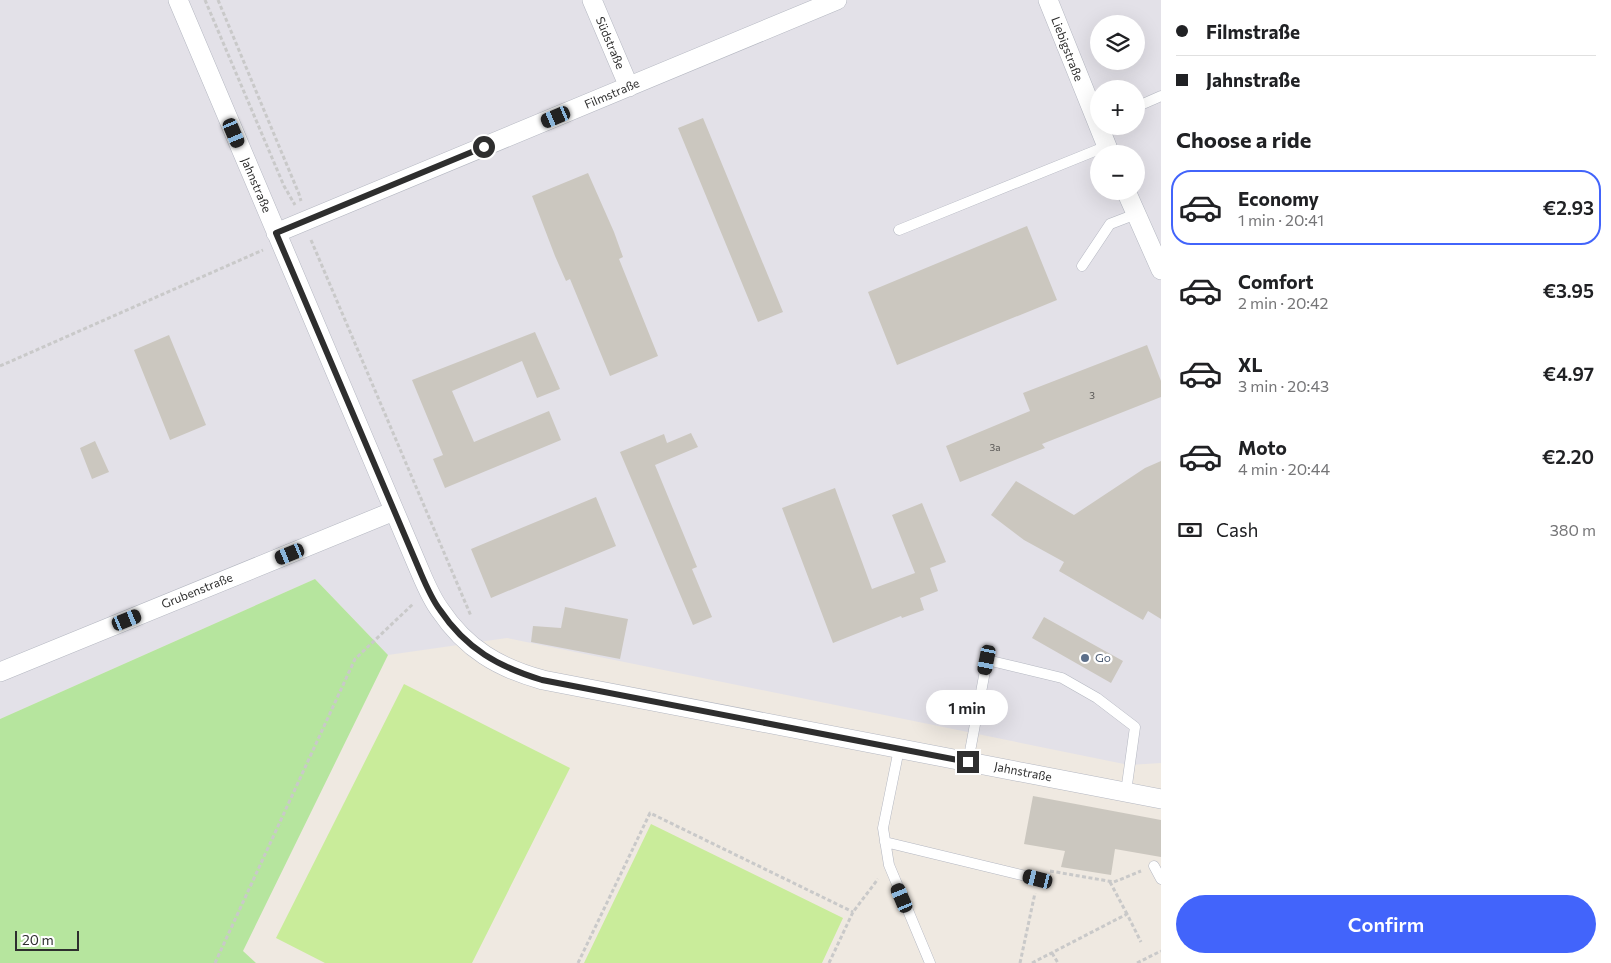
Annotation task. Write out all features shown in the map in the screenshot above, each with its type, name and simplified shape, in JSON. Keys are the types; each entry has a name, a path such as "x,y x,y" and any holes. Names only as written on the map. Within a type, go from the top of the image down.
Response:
{"street":[{"name":"Jahnstraße","path":"178,0 430,593 447,621 478,651 504,667 542,680 1161,799"},
{"name":"Südstraße","path":"592,0 628,87"},
{"name":"Filmstraße","path":"278,238 304,222 837,0"},
{"name":"Liebigstraße","path":"1048,0 1090,103"},
{"path":"1130,200 1161,270"},
{"name":"Grubenstraße","path":"0,672 394,511"}],"lane":[{"path":"1145,103 1161,96"},
{"path":"899,230 1090,157"},
{"path":"1082,266 1110,224 1136,214"},
{"path":"968,762 987,660 1062,678 1097,698 1135,727 1126,792"},
{"path":"899,749 883,828 885,842 889,865 930,963"},
{"path":"885,842 1038,879"},
{"path":"1154,866 1161,879"}],"path":[{"path":"205,0 284,186 304,222 472,617"},
{"path":"218,0 300,194 304,222"},
{"path":"0,366 278,238"},
{"path":"215,963 355,659 414,603 430,593"},
{"path":"578,963 650,813 853,912"},
{"path":"829,963 853,912 889,865"},
{"path":"1020,963 1040,869 1114,882 1154,866"},
{"path":"1110,881 1141,942"},
{"path":"1032,963 1127,914"},
{"path":"1137,963 1161,951"},
{"path":"1052,953 1058,963"}],"shaded area":[{"path":"0,0 1161,0 1161,763 1129,765 507,638 388,655 315,579 0,719"}],"green space":[{"path":"315,579 388,655 243,951 256,963 0,963 0,719"},
{"path":"404,684 570,768 472,963 325,963 276,938"},
{"path":"651,824 843,918 822,963 584,963"}],"building":[{"path":"703,118 783,312 758,322 678,128"},
{"path":"588,173 614,232 623,257 619,259 658,356 610,376 570,279 566,281 555,256 532,196"},
{"path":"1027,226 1057,300 897,365 868,292"},
{"path":"535,332 560,389 537,398 522,361 452,391 474,442 549,411 561,440 445,488 433,459 443,455 412,380"},
{"path":"169,335 206,425 170,440 134,350"},
{"path":"1147,345 1161,381 1161,397 1042,444 1045,448 960,482 946,446 1030,411 1023,393"},
{"path":"691,433 698,447 655,465 697,567 692,569 712,617 693,625 620,452 664,434 667,443"},
{"path":"95,441 109,472 92,479 80,448"},
{"path":"1161,461 1161,619 1148,611 1143,620 1059,571 1064,562 1024,540 991,515 1016,481 1074,515 1145,468"},
{"path":"835,488 872,589 915,573 892,515 922,503 946,562 930,568 938,591 920,598 924,610 902,618 901,616 833,643 782,508"},
{"path":"596,497 616,546 491,598 471,549"},
{"path":"565,607 628,619 620,659 531,642 533,626 561,628"},
{"path":"1044,617 1123,661 1111,683 1032,638"},
{"path":"1033,796 1161,820 1161,857 1115,849 1111,875 1061,867 1065,851 1024,844"}],"place":[{"name":"Go","path":"1085,658"}],"route":[{"path":"484,147 276,233 419,569 447,621 490,660 522,674 542,680 968,762"}]}
